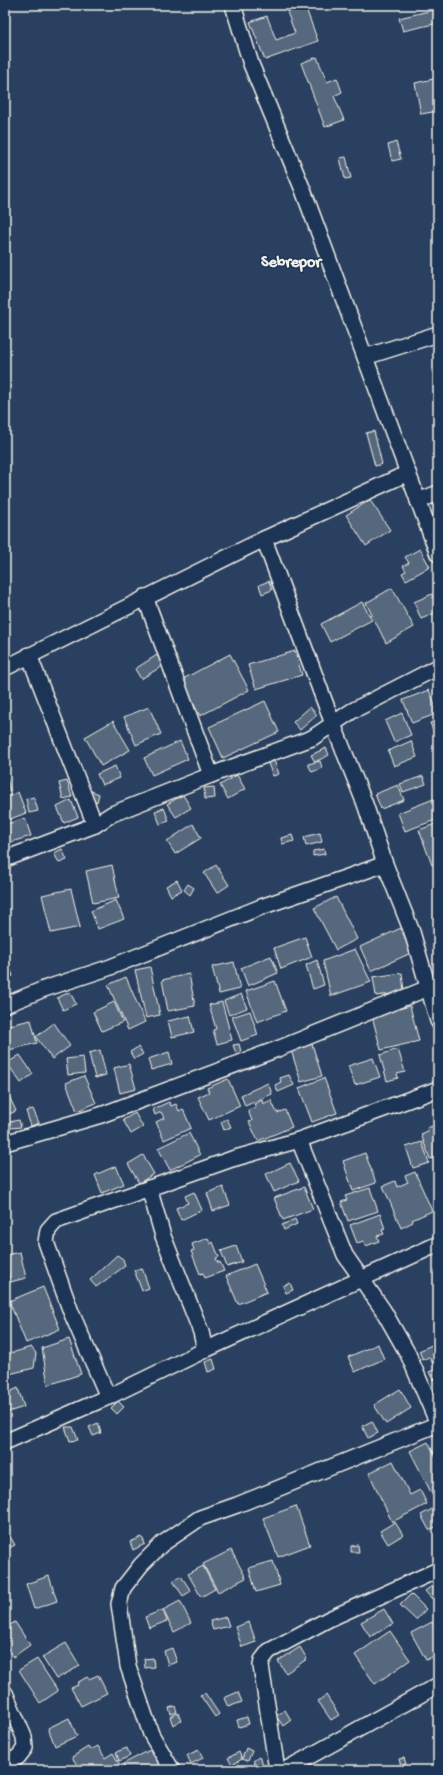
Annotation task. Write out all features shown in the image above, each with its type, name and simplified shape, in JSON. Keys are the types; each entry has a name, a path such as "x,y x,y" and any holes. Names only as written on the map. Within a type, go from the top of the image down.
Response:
{"street":[{"path":"233,5 251,64 302,190 438,554"},
{"path":"365,358 438,334"},
{"path":"5,668 264,539 408,473"},
{"path":"418,501 438,493"},
{"path":"264,539 333,724 366,804 385,864 412,932 438,1021"},
{"path":"145,597 211,776"},
{"path":"29,656 95,825"},
{"path":"5,859 95,825 112,814 299,744 312,738 352,711 438,667"},
{"path":"5,1004 44,989 108,968 262,907 385,864"},
{"path":"5,1143 100,1115 280,1048 428,988"},
{"path":"108,1397 71,1312 46,1242 48,1230 56,1221 232,1159 299,1140 438,1089"},
{"path":"172,1770 151,1734 128,1666 119,1604 123,1588 141,1565 162,1544 200,1518 244,1503 438,1424 408,1354 383,1310 345,1255 299,1140"},
{"path":"149,1188 163,1236 199,1328 205,1350"},
{"path":"5,1442 108,1397 205,1350 362,1280 438,1244"},
{"path":"278,1770 261,1666 262,1660 269,1651 329,1619 438,1570"},
{"path":"285,1770 438,1685"},
{"path":"5,1693 24,1737 25,1748 18,1757 5,1764"}],"building":[{"path":"305,6 318,41 265,60 250,22 267,16 276,40 295,33 287,12"},
{"path":"438,9 438,23 403,31 399,18"},
{"path":"317,57 327,82 337,78 342,92 334,96 344,120 325,127 301,63"},
{"path":"438,78 438,111 421,114 415,83"},
{"path":"396,142 401,159 392,161 388,145"},
{"path":"346,157 351,178 345,179 340,158"},
{"path":"374,431 382,464 375,466 366,433"},
{"path":"370,500 390,530 366,546 346,515"},
{"path":"420,549 430,567 406,580 402,573 406,571 403,566 409,563 405,557"},
{"path":"269,581 272,590 262,594 259,585"},
{"path":"392,588 414,627 386,643 366,603"},
{"path":"432,594 438,607 438,612 421,619 414,602"},
{"path":"362,602 372,620 330,642 321,624"},
{"path":"295,651 302,675 256,689 248,665"},
{"path":"230,654 249,690 200,716 181,680"},
{"path":"157,655 164,665 141,679 135,669"},
{"path":"429,690 438,713 412,723 403,700"},
{"path":"265,701 279,732 223,758 209,727"},
{"path":"149,707 161,734 136,745 124,717"},
{"path":"310,707 317,715 300,730 293,722"},
{"path":"402,713 411,735 394,742 385,721"},
{"path":"438,720 438,742 430,723"},
{"path":"113,721 130,750 101,766 85,737"},
{"path":"180,741 188,759 152,775 144,758"},
{"path":"411,741 417,757 394,766 388,751"},
{"path":"326,748 329,755 315,762 311,755"},
{"path":"273,758 279,774 273,776 267,761"},
{"path":"320,761 322,768 312,772 308,764"},
{"path":"115,766 120,778 102,785 97,774"},
{"path":"5,770 10,791 5,792"},
{"path":"237,775 245,789 228,799 220,785"},
{"path":"423,776 426,784 403,792 400,784"},
{"path":"67,781 72,797 63,799 59,783"},
{"path":"398,785 404,800 381,809 375,794"},
{"path":"214,787 215,798 205,799 204,788"},
{"path":"89,790 99,794 97,802 86,799"},
{"path":"18,792 26,813 5,821 5,798"},
{"path":"183,795 191,808 176,817 167,804"},
{"path":"34,797 38,811 29,813 26,799"},
{"path":"436,798 438,805 438,819 405,831 398,813"},
{"path":"71,800 78,817 64,823 57,807"},
{"path":"164,808 169,821 160,824 155,811"},
{"path":"25,818 31,836 8,843 5,825"},
{"path":"438,823 438,862 432,865 419,830"},
{"path":"193,824 201,838 175,854 167,841"},
{"path":"320,833 322,842 306,846 304,837"},
{"path":"292,835 294,841 282,844 281,838"},
{"path":"62,849 67,860 59,863 54,853"},
{"path":"324,849 325,854 313,856 313,851"},
{"path":"112,865 119,898 93,903 86,871"},
{"path":"216,865 229,885 217,893 204,873"},
{"path":"177,880 182,890 171,896 166,886"},
{"path":"188,884 194,888 190,895 184,890"},
{"path":"71,889 80,927 51,933 42,895"},
{"path":"336,897 357,939 336,950 314,908"},
{"path":"116,900 124,919 98,929 91,911"},
{"path":"401,928 411,953 371,971 360,947"},
{"path":"305,937 312,957 281,969 274,948"},
{"path":"355,949 371,982 331,996 323,961"},
{"path":"5,953 13,976 5,979"},
{"path":"271,956 278,973 248,986 241,968"},
{"path":"317,960 324,985 313,989 306,965"},
{"path":"234,962 240,989 219,994 212,967"},
{"path":"150,967 160,1015 146,1018 135,970"},
{"path":"402,973 404,992 376,996 373,977"},
{"path":"189,974 195,1006 168,1011 162,980"},
{"path":"126,977 145,1022 128,1030 108,985"},
{"path":"275,981 286,1011 257,1022 246,991"},
{"path":"70,992 76,1004 63,1010 57,998"},
{"path":"241,994 247,1008 229,1015 224,1001"},
{"path":"114,1002 123,1022 102,1031 93,1012"},
{"path":"222,1002 232,1040 217,1044 213,1030 216,1029 209,1005"},
{"path":"410,1006 419,1041 381,1050 372,1016"},
{"path":"250,1011 258,1035 241,1041 232,1017"},
{"path":"190,1016 194,1032 172,1037 168,1021"},
{"path":"31,1020 37,1043 5,1051 5,1026"},
{"path":"54,1023 70,1046 52,1059 36,1037"},
{"path":"239,1044 241,1052 236,1053 233,1045"},
{"path":"312,1044 322,1076 301,1082 291,1050"},
{"path":"138,1047 143,1054 134,1059 130,1052"},
{"path":"398,1049 405,1072 397,1074 398,1078 387,1081 380,1055"},
{"path":"100,1050 106,1075 95,1078 89,1053"},
{"path":"169,1052 172,1064 151,1070 148,1059"},
{"path":"20,1055 33,1074 21,1083 7,1063"},
{"path":"83,1057 85,1073 68,1075 66,1059"},
{"path":"373,1058 380,1077 355,1085 348,1066"},
{"path":"129,1064 136,1089 120,1093 114,1068"},
{"path":"289,1075 294,1085 278,1092 275,1085 281,1082 280,1078"},
{"path":"84,1076 96,1103 77,1111 66,1083"},
{"path":"324,1078 337,1113 312,1122 299,1088"},
{"path":"228,1079 240,1106 209,1120 198,1097 209,1092 207,1088"},
{"path":"268,1083 272,1094 245,1106 241,1095"},
{"path":"8,1094 16,1111 5,1116 5,1096"},
{"path":"262,1100 263,1104 271,1100 277,1113 285,1110 292,1127 258,1141 249,1122 252,1121 248,1110 256,1107 254,1104"},
{"path":"169,1102 171,1106 176,1104 179,1111 183,1109 191,1128 164,1140 156,1122 164,1118 161,1112 155,1115 153,1109"},
{"path":"33,1109 39,1123 31,1126 26,1111"},
{"path":"135,1113 143,1127 131,1134 123,1120"},
{"path":"227,1119 231,1127 224,1130 221,1122"},
{"path":"19,1120 21,1127 11,1128 9,1122"},
{"path":"438,1124 438,1157 430,1159 421,1134 428,1131 427,1128"},
{"path":"189,1133 200,1155 170,1170 158,1148"},
{"path":"422,1142 429,1163 413,1168 406,1147"},
{"path":"365,1153 376,1183 353,1191 343,1161"},
{"path":"143,1155 154,1174 139,1183 128,1164"},
{"path":"290,1163 299,1181 274,1192 266,1174"},
{"path":"116,1166 124,1184 102,1193 95,1175"},
{"path":"415,1172 432,1211 412,1220 413,1222 401,1228 383,1186 395,1181 397,1187 408,1182 405,1176"},
{"path":"223,1187 230,1205 213,1211 207,1193"},
{"path":"304,1187 313,1209 283,1220 274,1198"},
{"path":"370,1188 378,1211 348,1221 341,1202 347,1200 345,1196"},
{"path":"194,1192 202,1210 181,1220 176,1208 188,1203 185,1196"},
{"path":"380,1214 385,1229 382,1230 384,1234 377,1236 379,1241 366,1246 364,1241 357,1243 350,1225"},
{"path":"295,1219 297,1224 284,1230 282,1225"},
{"path":"208,1238 210,1244 213,1242 219,1257 216,1258 218,1263 220,1262 224,1271 205,1278 203,1273 200,1274 191,1251 194,1250 192,1244"},
{"path":"236,1246 242,1262 227,1267 221,1251"},
{"path":"20,1252 26,1278 10,1282 5,1255"},
{"path":"117,1255 123,1259 125,1266 96,1287 90,1280"},
{"path":"255,1264 267,1292 238,1304 226,1276"},
{"path":"142,1268 149,1288 142,1291 134,1270"},
{"path":"290,1283 293,1290 286,1293 283,1286"},
{"path":"43,1287 60,1329 26,1343 9,1301"},
{"path":"69,1339 81,1374 48,1385 42,1348"},
{"path":"438,1342 438,1377 433,1380 429,1372 436,1369 429,1357 423,1360 419,1351"},
{"path":"378,1344 384,1359 355,1372 348,1357"},
{"path":"31,1347 36,1353 34,1368 5,1375 5,1355"},
{"path":"213,1359 216,1369 208,1372 205,1362"},
{"path":"18,1388 24,1407 5,1413 5,1394"},
{"path":"400,1389 411,1408 386,1424 374,1405"},
{"path":"118,1401 124,1407 117,1414 111,1408"},
{"path":"372,1421 378,1433 368,1438 362,1426"},
{"path":"98,1423 101,1433 93,1436 89,1427"},
{"path":"65,1427 73,1427 78,1440 70,1441"},
{"path":"428,1442 438,1461 438,1501 436,1502 410,1451"},
{"path":"393,1461 410,1495 420,1490 427,1504 392,1522 369,1473"},
{"path":"296,1506 310,1545 278,1557 263,1518"},
{"path":"436,1507 438,1510 438,1526 429,1530 421,1515"},
{"path":"395,1522 403,1535 388,1544 380,1531"},
{"path":"8,1533 15,1545 5,1550 5,1535"},
{"path":"142,1537 145,1544 133,1550 130,1542"},
{"path":"358,1545 359,1552 351,1552 351,1546"},
{"path":"231,1550 246,1578 218,1592 203,1564"},
{"path":"273,1561 280,1585 256,1592 249,1568"},
{"path":"203,1566 215,1589 201,1597 188,1574"},
{"path":"49,1576 57,1601 34,1609 26,1584"},
{"path":"181,1576 191,1591 183,1596 173,1581"},
{"path":"432,1586 438,1594 432,1599 425,1591"},
{"path":"411,1594 426,1609 416,1620 400,1605"},
{"path":"180,1601 191,1623 174,1632 163,1610"},
{"path":"384,1609 393,1624 370,1637 361,1622"},
{"path":"163,1610 167,1621 149,1628 145,1617"},
{"path":"226,1617 229,1626 213,1630 210,1621"},
{"path":"15,1622 30,1645 13,1657 5,1644 5,1628"},
{"path":"249,1622 256,1642 242,1647 235,1627"},
{"path":"432,1622 438,1633 438,1654 426,1660 411,1633"},
{"path":"390,1631 410,1660 375,1684 355,1655"},
{"path":"66,1643 80,1666 56,1679 42,1657"},
{"path":"300,1647 307,1659 286,1673 278,1661"},
{"path":"172,1648 177,1662 168,1665 164,1651"},
{"path":"153,1658 154,1667 145,1668 144,1659"},
{"path":"37,1659 58,1691 40,1703 19,1670"},
{"path":"98,1675 107,1693 81,1706 71,1688 78,1685 77,1683 87,1677 89,1679"},
{"path":"238,1692 242,1702 228,1707 224,1698"},
{"path":"205,1693 219,1714 215,1717 200,1695"},
{"path":"326,1695 339,1715 331,1720 318,1701"},
{"path":"175,1706 177,1712 171,1714 169,1708"},
{"path":"285,1710 291,1720 283,1726 276,1716"},
{"path":"178,1713 181,1721 173,1725 170,1717"},
{"path":"247,1717 249,1724 239,1727 237,1720"},
{"path":"69,1718 77,1736 55,1746 48,1728"},
{"path":"98,1746 105,1758 113,1753 120,1765 112,1770 80,1770 72,1757 88,1747 90,1750"},
{"path":"127,1748 130,1756 119,1761 116,1752"},
{"path":"246,1748 252,1751 248,1761 242,1759"},
{"path":"150,1750 163,1770 126,1770 123,1764"},
{"path":"199,1750 203,1758 191,1764 187,1755"},
{"path":"239,1752 242,1759 232,1765 228,1758"},
{"path":"259,1757 263,1763 257,1767 253,1761"},
{"path":"404,1758 406,1764 401,1766 399,1759"}],"district":[{"name":"Sebrepor","path":"291,263"}]}
